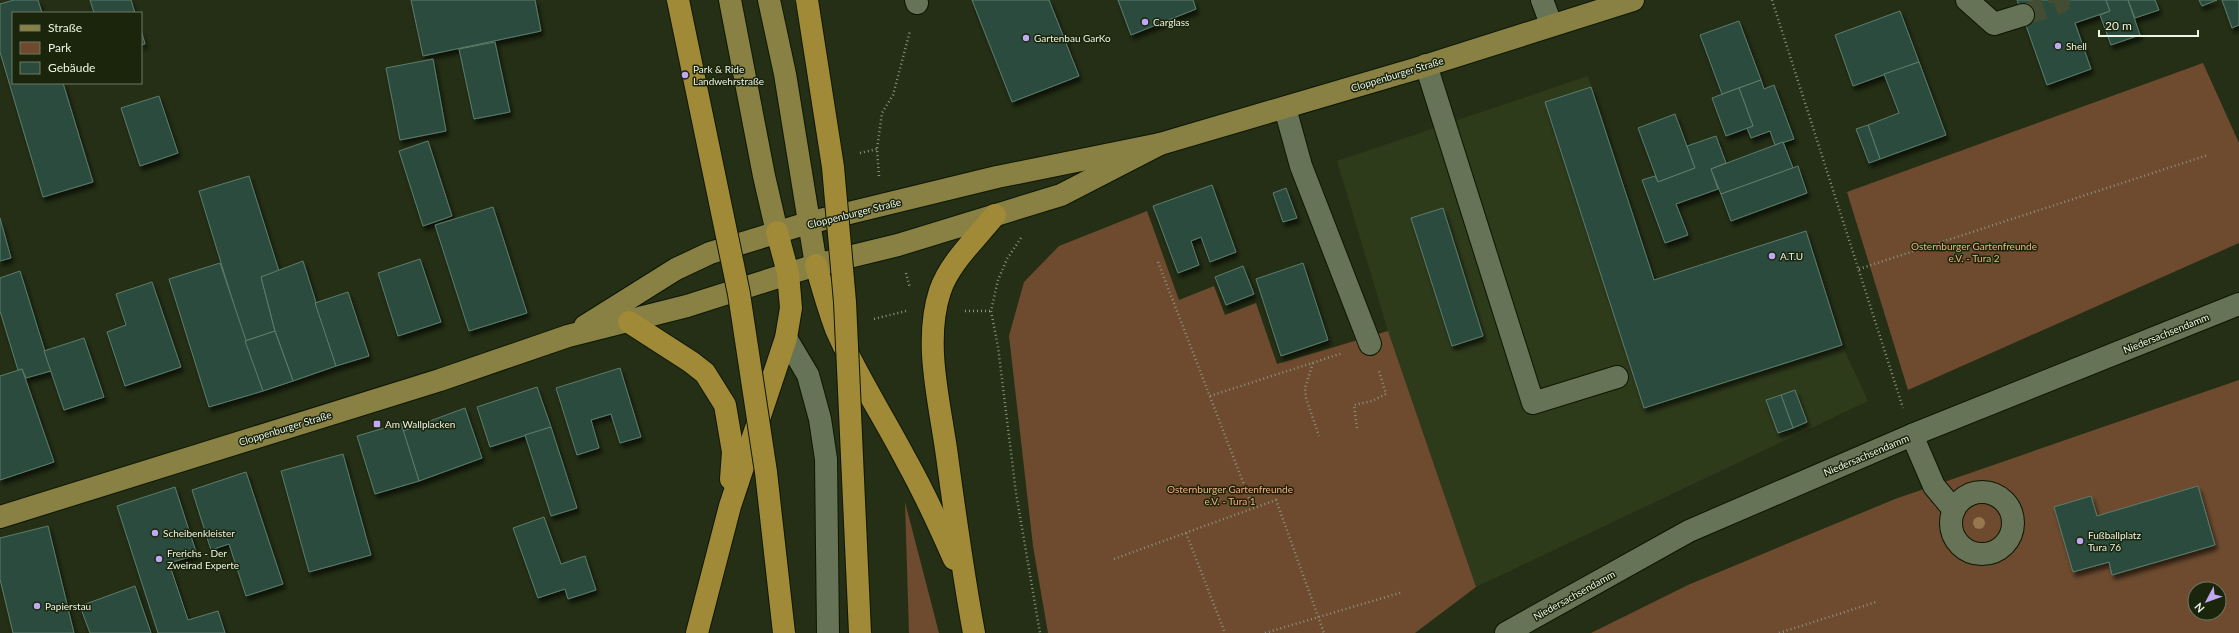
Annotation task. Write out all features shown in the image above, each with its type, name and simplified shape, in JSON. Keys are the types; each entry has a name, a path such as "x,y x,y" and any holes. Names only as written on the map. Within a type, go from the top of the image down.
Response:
{"highway":[{"path":"678,0 738,294 766,472 784,633"},
{"path":"807,0 833,167 845,302 860,633"},
{"path":"974,633 965,584 937,382 933,337 935,311 941,289 955,264 995,215"},
{"path":"697,633 730,506 786,338 791,308 788,274 777,232"},
{"path":"816,265 824,294 844,346 936,517 965,584"},
{"path":"629,322 691,362 704,374 726,405 733,452 730,506"}],"main road":[{"path":"730,0 764,176 777,232"},
{"path":"769,0 784,74 816,265"},
{"name":"Cloppenburger Straße","path":"568,336 676,269 710,253 808,223 1050,165 1160,144 1426,65 1551,24 1632,0"},
{"name":"Cloppenburger Straße","path":"0,516 440,380 568,336 629,322 687,306 816,265 898,245 1061,195 1160,144"}],"street":[{"path":"1542,0 1551,24"},
{"path":"1967,0 1994,24 2023,15"},
{"path":"1426,65 1534,403 1617,377"},
{"path":"1285,108 1302,166 1370,344"},
{"name":"Niedersachsendamm","path":"1518,630 1689,531 1912,435 2239,304"},
{"path":"786,338 808,375 820,419 826,459 828,633"},
{"path":"1912,435 1934,486 1954,510"}],"path":[{"path":"1772,0 1912,435"},
{"path":"886,205 879,179 877,149 882,113 893,95 916,2"},
{"path":"1859,269 2208,155"},
{"path":"1023,234 1007,260 998,280 990,311 998,347 1016,493 1040,633"},
{"path":"898,245 911,290"},
{"path":"1158,262 1253,508"},
{"path":"1210,396 1370,344 1386,394 1372,401 1354,405 1357,428"},
{"path":"1313,363 1305,388 1306,398 1319,436"},
{"path":"1114,558 1276,500 1324,633"},
{"path":"1186,532 1225,633"},
{"path":"1264,633 1403,592"},
{"path":"1779,633 1876,602"}],"shaded area":[{"path":"1588,76 1654,280 1806,231 1842,345 1868,401 1476,587 1388,331 1337,161"}],"green space":[{"name":"Osternburger Gartenfreunde e.V. - Tura 2","path":"2203,63 2239,143 2239,243 1908,390 1847,192"},
{"name":"Osternburger Gartenfreunde e.V. - Tura 1","path":"1147,211 1179,300 1214,286 1225,315 1256,303 1277,364 1388,331 1476,587 1415,633 1048,633 1033,546 1009,336 1024,282 1059,246"},
{"name":"Fußballplatz Tura 76","path":"2239,380 2239,633 1591,633 1688,585 1895,499"},
{"path":"905,502 939,633 909,633"}],"building":[{"path":"14,0 38,0 42,12 12,12 12,84 63,84 93,182 43,197 0,52 0,4"},
{"path":"90,0 131,0 135,12 94,12"},
{"path":"411,0 535,0 541,31 423,56"},
{"name":"Gartenbau GarKo","path":"972,0 1049,0 1079,76 1012,102"},
{"name":"Carglass","path":"1118,0 1193,0 1196,9 1131,35"},
{"name":"Shell","path":"2017,0 2106,0 2110,11 2075,23 2091,69 2047,85"},
{"path":"2106,0 2128,0 2140,35 2111,45 2100,15 2110,11"},
{"path":"2128,0 2155,0 2159,10 2135,18"},
{"path":"2199,0 2217,0 2202,6"},
{"path":"2222,0 2239,0 2239,25 2232,28"},
{"path":"1900,11 1919,62 1853,86 1835,35"},
{"path":"1739,21 1761,80 1722,94 1700,35"},
{"path":"142,34 145,44 142,45"},
{"path":"495,42 510,112 474,119 459,49"},
{"path":"433,59 446,131 400,140 386,68"},
{"path":"1919,62 1946,135 1880,159 1868,125 1899,113 1884,74"},
{"path":"1761,80 1764,89 1774,85 1794,139 1775,145 1770,131 1751,138 1747,128 1753,126 1739,88"},
{"name":"A.T.U","path":"1591,87 1654,280 1806,231 1842,345 1644,408 1545,102"},
{"path":"1739,88 1753,126 1726,136 1712,98"},
{"path":"159,96 178,153 140,166 121,108"},
{"path":"1675,114 1695,168 1658,182 1638,128"},
{"path":"1868,125 1880,159 1869,163 1856,129"},
{"path":"1716,136 1726,163 1711,169 1718,189 1676,204 1688,235 1665,243 1642,180 1655,176 1658,182 1695,168 1687,146"},
{"path":"428,141 452,216 423,226 399,151"},
{"path":"1783,142 1793,168 1721,194 1711,169"},
{"path":"1798,166 1807,193 1731,221 1721,194"},
{"path":"249,176 279,271 261,277 275,331 245,341 199,191"},
{"path":"1212,185 1236,252 1210,262 1201,237 1191,241 1199,265 1178,273 1153,206"},
{"path":"1286,188 1297,218 1283,222 1273,193"},
{"path":"493,207 527,313 469,331 435,225"},
{"path":"1443,208 1483,336 1452,346 1411,218"},
{"path":"0,218 11,258 0,261"},
{"path":"420,259 441,322 398,336 378,273"},
{"path":"303,261 336,366 293,381 275,331 261,277"},
{"path":"220,263 263,391 209,407 169,279"},
{"path":"1303,263 1328,340 1281,356 1256,279"},
{"path":"1243,266 1254,294 1226,305 1215,277"},
{"path":"20,271 51,371 26,378 22,369 18,370 0,311 0,278"},
{"path":"152,282 181,367 125,386 107,332 126,325 116,294"},
{"path":"348,292 369,356 336,366 315,303"},
{"path":"275,331 293,381 263,391 245,341"},
{"path":"84,338 104,397 64,410 44,351"},
{"path":"620,368 641,437 620,443 611,414 591,420 599,448 577,455 556,388"},
{"path":"22,369 54,462 0,480 0,376"},
{"path":"537,387 551,427 490,447 477,407"},
{"path":"1795,390 1807,422 1793,428 1781,395"},
{"path":"1781,395 1793,428 1778,433 1766,400"},
{"path":"465,408 482,458 419,481 403,431"},
{"path":"401,423 419,481 375,494 357,436"},
{"path":"551,427 577,508 551,516 525,435"},
{"path":"343,454 371,555 309,572 281,471"},
{"path":"246,472 283,584 246,596 229,544 211,550 192,490"},
{"path":"2198,486 2215,545 2112,575 2109,562 2073,572 2054,507 2091,496 2097,516"},
{"name":"Frerichs - Der Zweirad Experte","path":"175,487 197,555 169,563 188,620 218,611 225,633 158,633 117,506"},
{"path":"544,517 561,564 585,556 596,590 568,599 565,589 538,598 513,528"},
{"name":"Papierstau","path":"48,526 74,633 13,633 0,579 0,538"},
{"path":"135,586 151,633 90,633 80,606"}],"tunnel":[{"path":"2023,15 2059,3 2059,0"}],"place":[{"name":"Carglass","path":"1145,22"},
{"name":"Gartenbau GarKo","path":"1026,38"},
{"name":"Shell","path":"2058,46"},
{"name":"Park & Ride Landwehrstraße","path":"685,75"},
{"name":"A.T.U","path":"1772,256"},
{"name":"Am Wallplacken","path":"377,424"},
{"name":"Scheibenkleister","path":"155,533"},
{"name":"Fußballplatz Tura 76","path":"2080,541"},
{"name":"Frerichs - Der Zweirad Experte","path":"159,559"},
{"name":"Papierstau","path":"37,606"}]}
